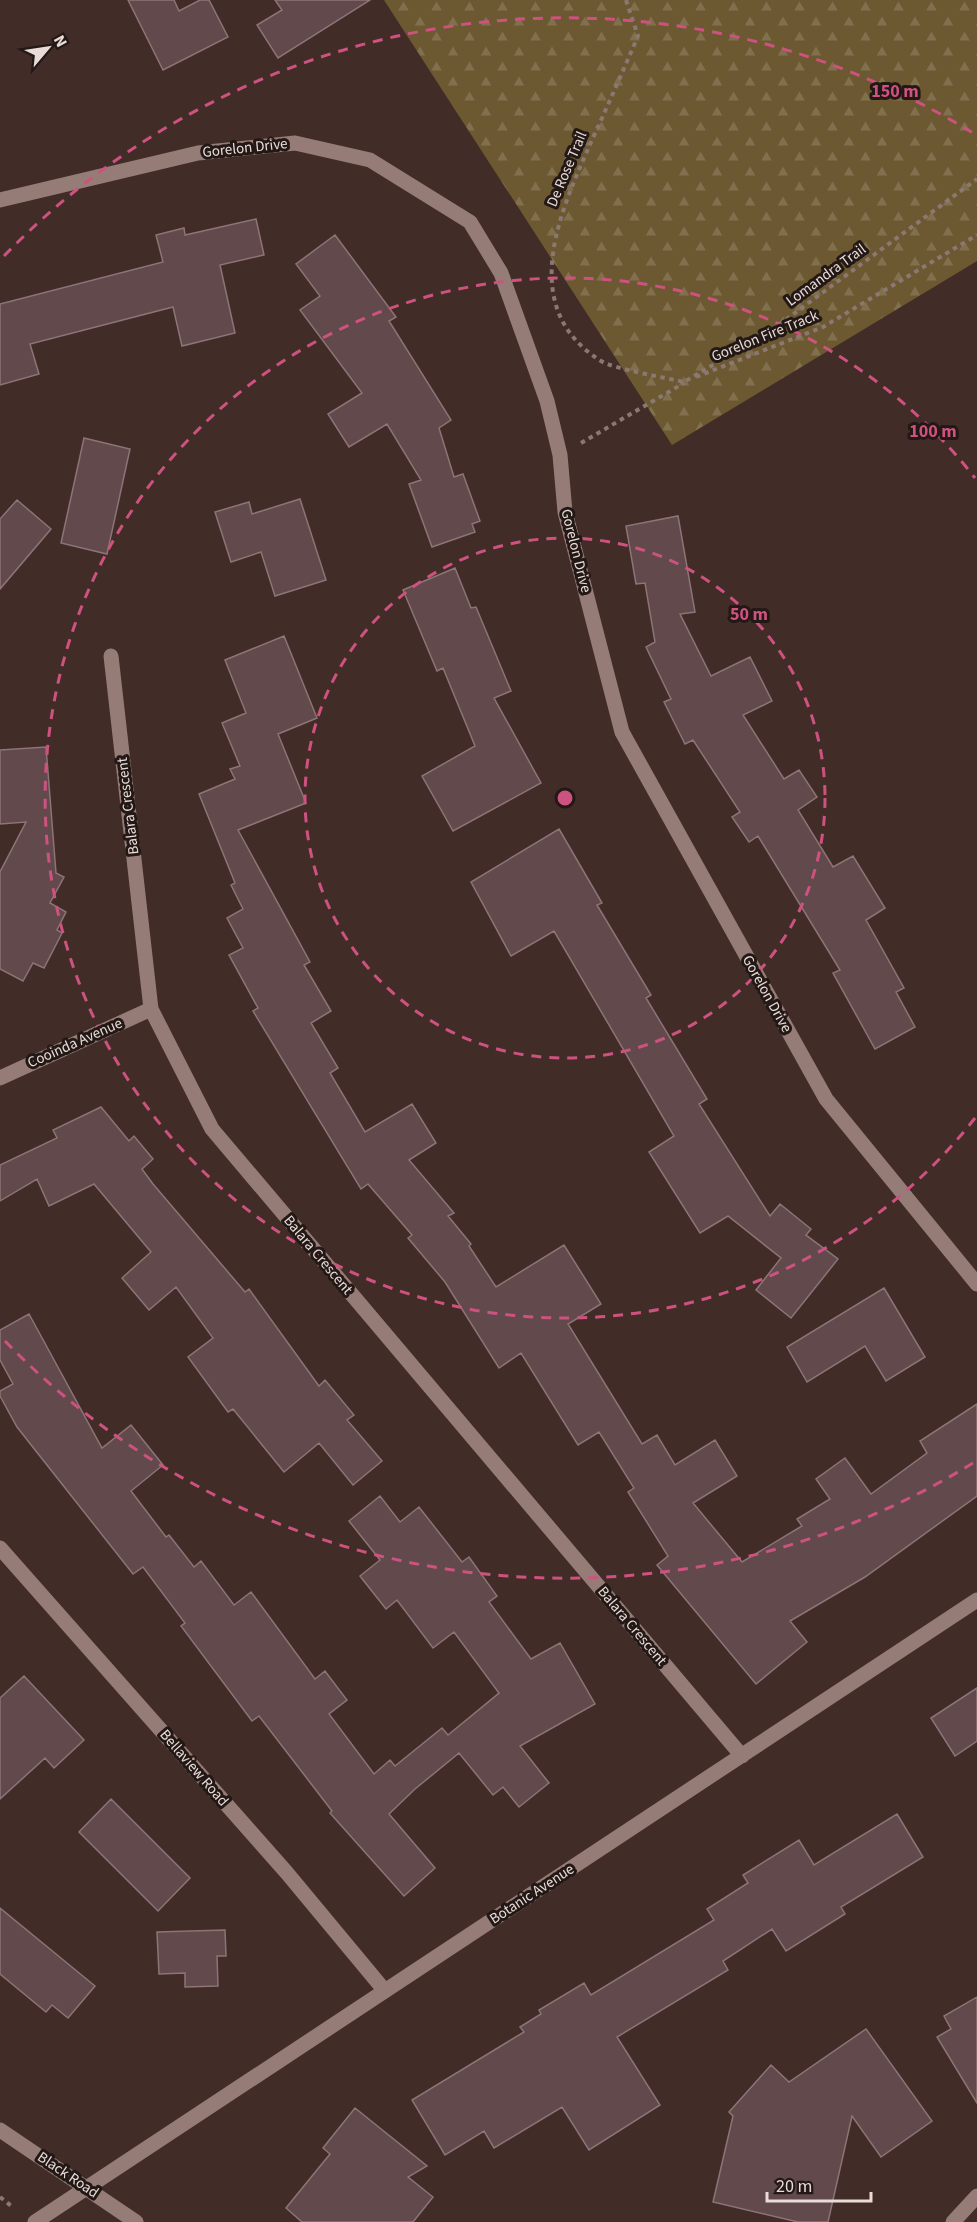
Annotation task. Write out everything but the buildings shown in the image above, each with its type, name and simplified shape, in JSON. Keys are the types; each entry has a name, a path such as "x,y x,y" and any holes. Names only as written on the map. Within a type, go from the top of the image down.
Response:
{"street":[{"name":"Gorelon Drive","path":"0,200 198,153 295,143 370,160 470,222 501,273 535,365 560,455 565,512 622,732 826,1099 977,1284"},
{"name":"Balara Crescent","path":"111,656 151,1009 212,1129 741,1756"},
{"name":"Cooinda Avenue","path":"0,1077 151,1009"},
{"name":"Bellaview Road","path":"0,1548 287,1873 385,1991"},
{"name":"Botanic Avenue","path":"35,2222 977,1600"},
{"name":"Black Road","path":"0,2130 136,2222"},
{"path":"953,2222 977,2196"}],"path":[{"name":"De Rose Trail","path":"626,0 638,36 562,207 552,253 553,294 568,332 602,362 684,382"},
{"name":"Lomandra Trail","path":"684,382 769,332 977,179"},
{"name":"Gorelon Fire Track","path":"560,455 684,382 823,327 977,235"}],"green space":[{"path":"384,0 977,0 977,261 672,445"}]}
